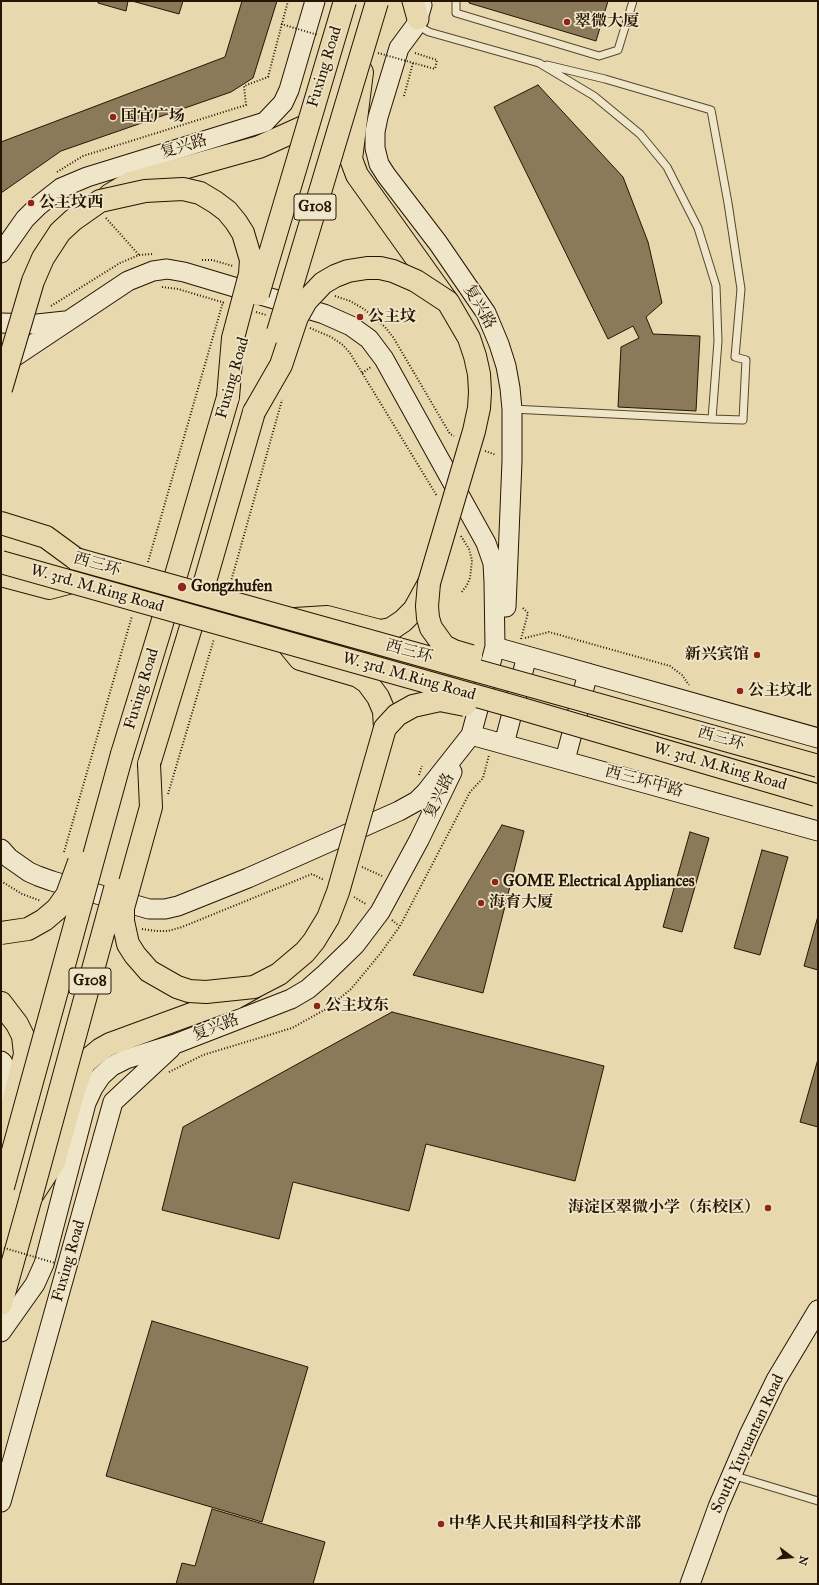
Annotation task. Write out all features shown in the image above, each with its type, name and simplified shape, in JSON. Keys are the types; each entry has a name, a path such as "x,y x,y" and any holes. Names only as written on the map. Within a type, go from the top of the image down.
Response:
{"highway":[{"name":"Fuxing Road","path":"122,754 160,630 345,1"},
{"name":"G108","path":"254,412 377,1"},
{"path":"368,32 351,159 357,175 448,302 469,338 479,374 480,392 474,431 429,583 427,606 428,618 431,628 444,646 454,651 501,665 517,682"},
{"path":"1,389 33,281 43,258 60,232 73,220 100,201 130,183 259,147 308,125"},
{"path":"100,201 145,191 183,189 200,193 215,202 227,211 236,222 243,233 251,260 250,274 233,338 228,396"},
{"path":"254,412 281,365 297,317 306,301 323,283 334,276 348,271 367,268 386,270 403,274 448,302"},
{"name":"Fuxing Road","path":"149,764 206,578 254,412"},
{"path":"1,523 46,537 76,559"},
{"name":"西三环","path":"1,537 818,766"},
{"name":"W. 3rd. M.Ring Road","path":"1,562 512,706 817,795"},
{"path":"1,575 49,588 72,582"},
{"path":"290,619 328,616 380,631 391,628 403,621 414,610 429,583"},
{"path":"31,1197 54,1162 78,1077 84,1063 92,1055 110,1044 235,998 272,978 293,964 310,947 322,929 334,906 386,728 384,711 378,697 366,682 358,676 300,659 287,643"},
{"path":"386,728 397,715 413,706 431,701 452,701 492,712 512,706"},
{"path":"1,933 28,929 44,920 57,909 64,900 74,876 100,790 122,754"},
{"name":"G108","path":"2,1190 122,754"},
{"path":"149,764 151,807 123,908 123,921 128,944 134,955 149,971 176,987 206,992 254,987"},
{"name":"G108","path":"1,1304 149,764"},
{"path":"1,1003 17,1024 22,1036 25,1050 3,1145 2,1190"}],"street":[{"name":"复兴路","path":"1,253 25,219 38,206 61,188 87,177 265,122 283,103 289,90 315,1"},
{"name":"复兴路","path":"1,1332 35,1284 44,1264 86,1103 101,1076 112,1066 126,1059 175,1044 291,999 308,989 340,961 355,945 380,912 419,840 470,735 507,602 512,461 512,409 506,366 499,344 486,313 438,243 379,164 375,148 375,132 378,117 399,48 417,11"},
{"path":"1,366 128,281 153,271 167,269 184,272 324,314 351,326 368,339 384,359 486,543 493,563 495,647 818,738"},
{"path":"1,323 37,324 68,320"},
{"path":"504,744 527,656"},
{"path":"565,760 588,673"},
{"path":"1,849 9,858 29,872 52,881 149,909 165,909 178,906 248,878 407,808 426,792 470,735"},
{"name":"西三环中路","path":"470,735 818,831"},
{"name":"Fuxing Road","path":"1,1502 113,1102 175,1044"},
{"path":"1,1061 3,1063 4,1087 1,1098"},
{"name":"South Yuyuantan Road","path":"690,1584 712,1520 749,1435 776,1380 818,1310"}],"lane":[{"path":"456,1 456,13 599,56 618,50 633,1"},
{"path":"417,11 429,32 539,63 605,79 711,110 728,203 741,289 735,357 746,360 743,420 512,409"},
{"path":"539,63 594,96 640,134 667,167 698,228 716,286 718,341 712,419"},
{"path":"731,1475 818,1501"}],"path":[{"path":"55,173 83,156 246,105 244,86 268,77 288,1"},
{"path":"399,48 437,60 435,69"},
{"path":"404,96 413,63"},
{"path":"146,567 223,302"},
{"path":"228,590 283,396"},
{"path":"65,848 134,610"},
{"path":"495,647 549,632 670,666 682,675 704,706"},
{"path":"167,797 215,635"},
{"path":"418,778 422,766"},
{"path":"167,1073 203,1055 292,1028 328,1008 351,989 380,954 400,926 417,893"},
{"path":"1,1246 56,1262"}],"building":[{"path":"98,1 128,1 126,11 98,3"},
{"path":"132,1 183,1 179,14"},
{"name":"国宜广场","path":"242,1 277,1 253,78 231,92 61,151 1,193 1,142 225,57"},
{"name":"翠微大厦","path":"469,1 608,1 596,41 469,3"},
{"path":"538,85 623,177 648,242 662,303 646,317 653,334 700,336 696,411 618,407 621,347 639,338 633,326 608,339 494,107"},
{"name":"海育大厦","path":"502,825 524,831 483,993 413,975"},
{"path":"690,832 709,838 682,932 663,927"},
{"path":"762,850 788,857 760,955 734,948"},
{"path":"818,916 818,970 804,966"},
{"path":"392,1012 604,1066 575,1181 426,1144 409,1211 293,1182 279,1239 162,1210 183,1127"},
{"path":"818,1059 818,1127 800,1122"},
{"path":"152,1321 308,1367 262,1522 106,1476"},
{"path":"212,1509 325,1542 313,1584 176,1584 182,1563 195,1566"}],"place":[{"name":"翠微大厦","path":"567,22"},
{"name":"国宜广场","path":"113,117"},
{"name":"公主坟西","path":"31,203"},
{"name":"公主坟","path":"360,317"},
{"name":"Gongzhufen","path":"182,587"},
{"name":"新兴宾馆","path":"757,655"},
{"name":"公主坟北","path":"740,691"},
{"name":"GOME Electrical Appliances","path":"495,882"},
{"name":"海育大厦","path":"481,903"},
{"name":"公主坟东","path":"317,1006"},
{"name":"海淀区翠微小学（东校区）","path":"768,1208"},
{"name":"中华人民共和国科学技术部","path":"441,1524"}]}
